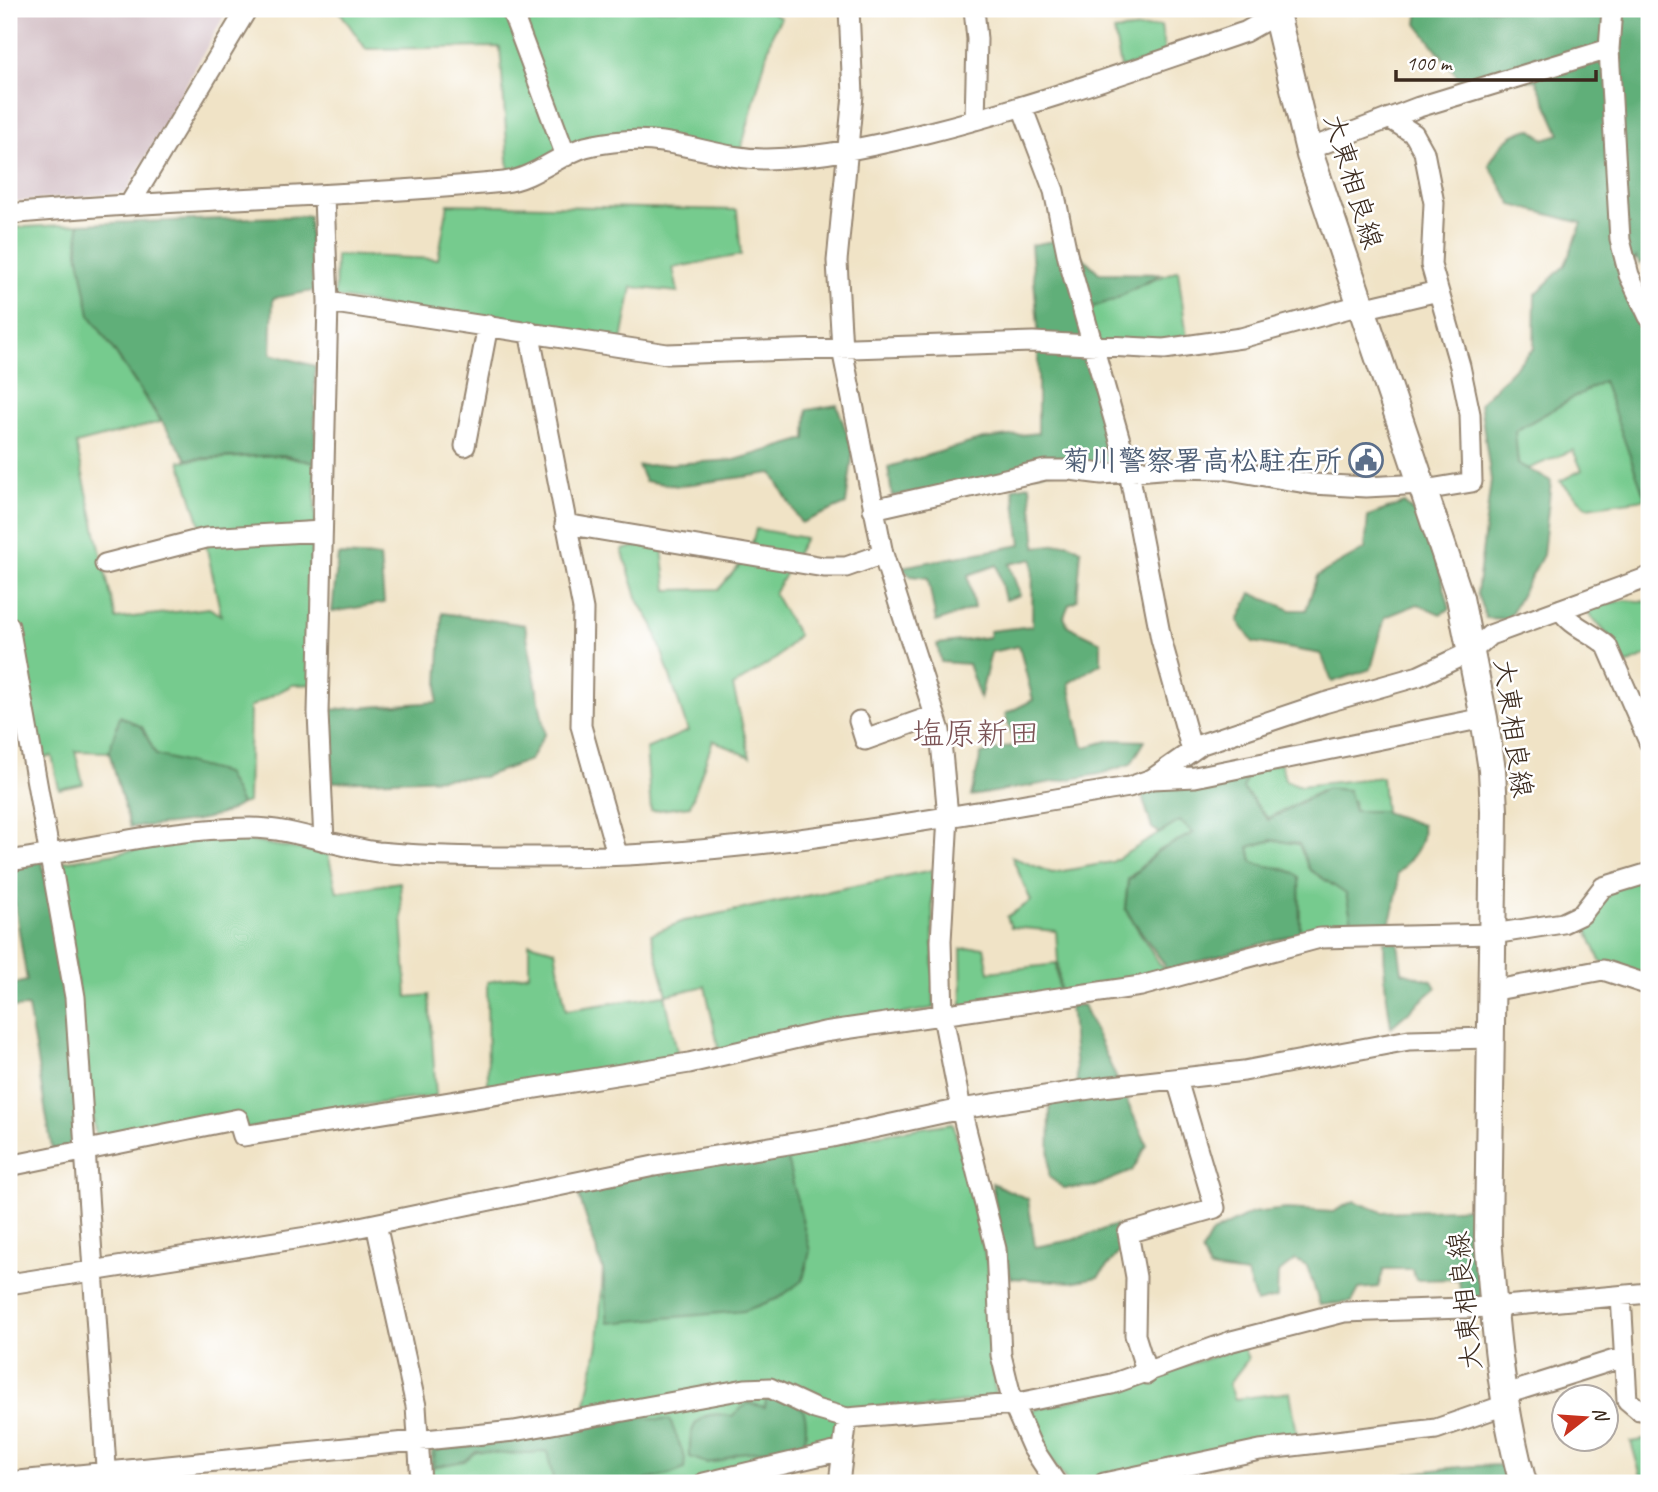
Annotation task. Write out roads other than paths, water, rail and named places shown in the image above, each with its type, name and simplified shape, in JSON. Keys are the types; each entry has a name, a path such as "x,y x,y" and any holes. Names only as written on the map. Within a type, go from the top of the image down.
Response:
{"main road":[{"name":"大東相良線","path":"1276,12 1308,149 1460,598 1484,718 1494,811 1486,1208 1493,1307 1523,1483"}],"street":[{"path":"131,202 247,9"},
{"path":"511,9 566,156"},
{"path":"849,9 853,95 837,261 842,349 883,554 935,715 946,773 948,816 941,941 943,1016 961,1109 996,1249 1001,1355 1013,1404 1032,1447 1055,1483"},
{"path":"974,9 977,39 975,120"},
{"path":"1612,9 1609,49 1622,250 1629,275 1649,317"},
{"path":"9,214 131,202 148,204 324,196 509,182 584,148 620,141 659,139 738,157 767,159 848,149 1022,107 1245,32 1276,12"},
{"path":"1308,149 1389,118 1609,49"},
{"path":"1022,107 1054,191 1092,345 1129,472 1161,639 1192,751"},
{"path":"873,509 1045,470 1102,474 1172,468 1224,469 1312,484 1366,487 1424,487 1472,482 1470,414 1431,265 1434,203 1424,152 1414,134 1389,118"},
{"path":"324,196 328,302 318,713 324,841"},
{"path":"328,302 667,354 1033,342 1164,349 1241,338 1361,307 1438,291"},
{"path":"466,446 488,325"},
{"path":"529,331 583,609 581,726 617,854"},
{"path":"565,524 824,567 846,567 883,554"},
{"path":"105,564 205,538 322,531"},
{"path":"9,861 164,835 220,829 279,830 377,852 545,857 617,854 782,841 1129,787 1152,779 1202,744 1419,676 1472,651 1490,635 1649,577"},
{"path":"1561,609 1565,617 1596,635 1607,646 1649,742"},
{"path":"9,626 75,997 107,1478"},
{"path":"859,721 865,740 935,715"},
{"path":"1152,779 1195,777 1484,718"},
{"path":"9,1166 238,1119 243,1136 689,1062 824,1032 1141,986 1320,938 1493,934 1563,923 1582,914 1603,887 1649,873"},
{"path":"1491,991 1603,970 1649,985"},
{"path":"9,1284 376,1224 654,1166 832,1137 961,1109 1103,1087 1177,1080 1295,1063 1409,1040 1490,1038"},
{"path":"1147,1374 1135,1335 1136,1277 1128,1233 1215,1208 1177,1080"},
{"path":"376,1224 401,1329 415,1406 421,1483"},
{"path":"9,1482 107,1478 514,1431 746,1389 770,1388 815,1409 847,1418 1013,1404 1112,1384 1147,1374 1232,1341 1344,1311 1493,1307 1649,1293"},
{"path":"1621,1296 1627,1400 1639,1410 1649,1410"},
{"path":"1104,1483 1260,1450 1436,1429 1507,1399 1624,1357"},
{"path":"839,1483 847,1418"},
{"path":"704,1483 843,1450"}],"place":[{"name":"菊川警察署高松駐在所","path":"1366,460"}],"district":[{"name":"塩原新田","path":"976,733"}]}
